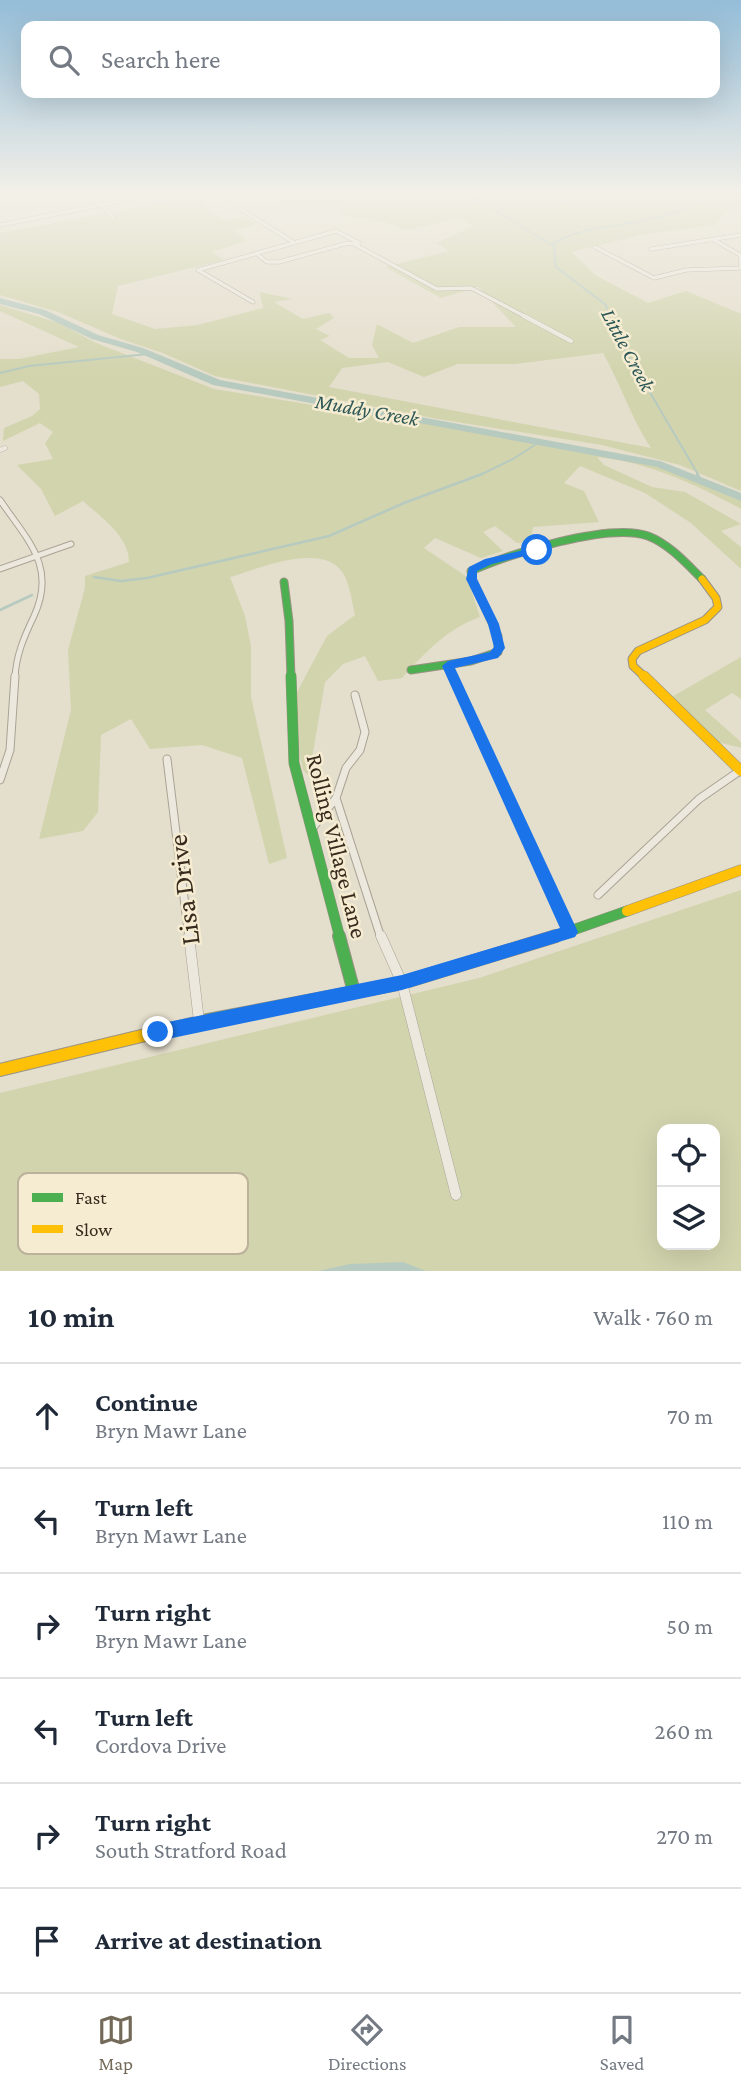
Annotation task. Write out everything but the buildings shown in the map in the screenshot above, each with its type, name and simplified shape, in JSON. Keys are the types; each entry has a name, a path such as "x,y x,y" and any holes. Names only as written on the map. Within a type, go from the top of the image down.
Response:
{"street":[{"path":"253,302 198,270 257,254 267,262 279,262 311,253"},
{"path":"372,253 441,290 471,288 571,341"},
{"path":"607,253 654,278 686,270 741,268"},
{"path":"0,500 36,556 44,574 42,590 18,655 10,754 0,780"},
{"path":"411,670 448,666 494,655 500,648 493,624 472,579 471,571 476,567 537,550 626,533 642,534 666,548 708,584 716,594 716,611 705,620 638,651 632,659 633,666 741,771 699,799 598,895"},
{"path":"0,569 71,544"},
{"name":"Rolling Village Lane","path":"284,582 289,625 293,764 355,992"},
{"path":"448,666 570,932"},
{"path":"311,830 336,798 346,768 360,750 365,732 355,695"},
{"name":"Lisa Drive","path":"167,759 199,1022"},
{"path":"336,798 349,826 388,959 402,983 456,1195"},
{"path":"0,1070 199,1022 402,983 570,932 741,870"}],"green space":[{"path":"0,253 214,253 224,260 118,286 112,314 155,329 198,325 263,308 260,292 292,299 274,302 303,319 329,313 334,318 316,329 330,336 320,340 349,358 379,358 372,345 377,324 413,343 459,327 516,327 478,287 441,298 385,267 440,253 573,253 595,275 648,303 686,291 741,314 741,491 680,465 602,445 438,419 215,376 58,312 0,295","holes":["603,353 651,448 329,387 342,368 388,362 424,377 458,364 515,364"]},
{"path":"0,305 59,323 96,343 214,389 533,441 665,467 741,500 741,509 653,469 597,457 604,465 652,487 685,492 741,524 721,531 741,547 741,569 691,523 645,493 580,466 564,483 584,491 599,522 533,527 531,542 517,543 495,526 483,532 503,551 481,558 435,538 424,548 467,577 480,617 446,635 402,678 378,681 365,656 343,664 325,682 309,776 303,770 296,737 297,692 327,636 355,615 347,583 343,573 333,564 320,559 305,558 230,577 245,616 251,646 251,697 287,858 269,864 242,758 202,745 150,749 131,719 101,735 98,812 83,831 39,839 71,710 68,650 85,588 85,576 129,562 128,553 119,535 83,501 55,516 41,489 17,465 53,459 45,443 53,432 40,423 3,441 4,428 32,416 40,409 39,394 23,381 0,387 0,359 19,359 79,347 0,311"},
{"path":"741,657 741,699 732,693 705,710 741,742 741,748 718,742 670,698"},
{"path":"741,890 741,1271 0,1271 0,1093 479,978"}],"shaded area":[{"path":"403,1262 426,1271 318,1271 350,1264"}],"waterway":[{"name":"Little Creek","path":"555,253 556,267 606,305 611,326 699,476"},
{"name":"Muddy Creek","path":"0,301 42,312 95,337 140,350 217,383 660,464 741,497"},
{"path":"0,373 29,366 148,354"},
{"path":"478,476 513,459 541,441"},
{"path":"94,577 121,581 147,578 329,536 404,503 482,474"},
{"name":"Little Creek","path":"697,474 701,480"},
{"path":"0,610 32,595"}],"traffic: fast":[{"path":"411,670 471,661 498,652 498,636 472,579 471,571 505,557 581,538 605,534 641,534 666,546 702,579"},
{"path":"284,582 289,621 294,763 354,992"},
{"path":"208,1020 402,983 570,932 627,911"}],"traffic: slow":[{"path":"702,579 716,598 718,607 705,620 638,651 632,659 633,666 741,771"},
{"path":"627,911 741,870"},
{"path":"0,1070 208,1020"}],"route":[{"path":"158,1032 402,983 570,932 461,689 448,666 494,655 500,648 498,636 472,579 472,569 488,561 537,550"}]}
